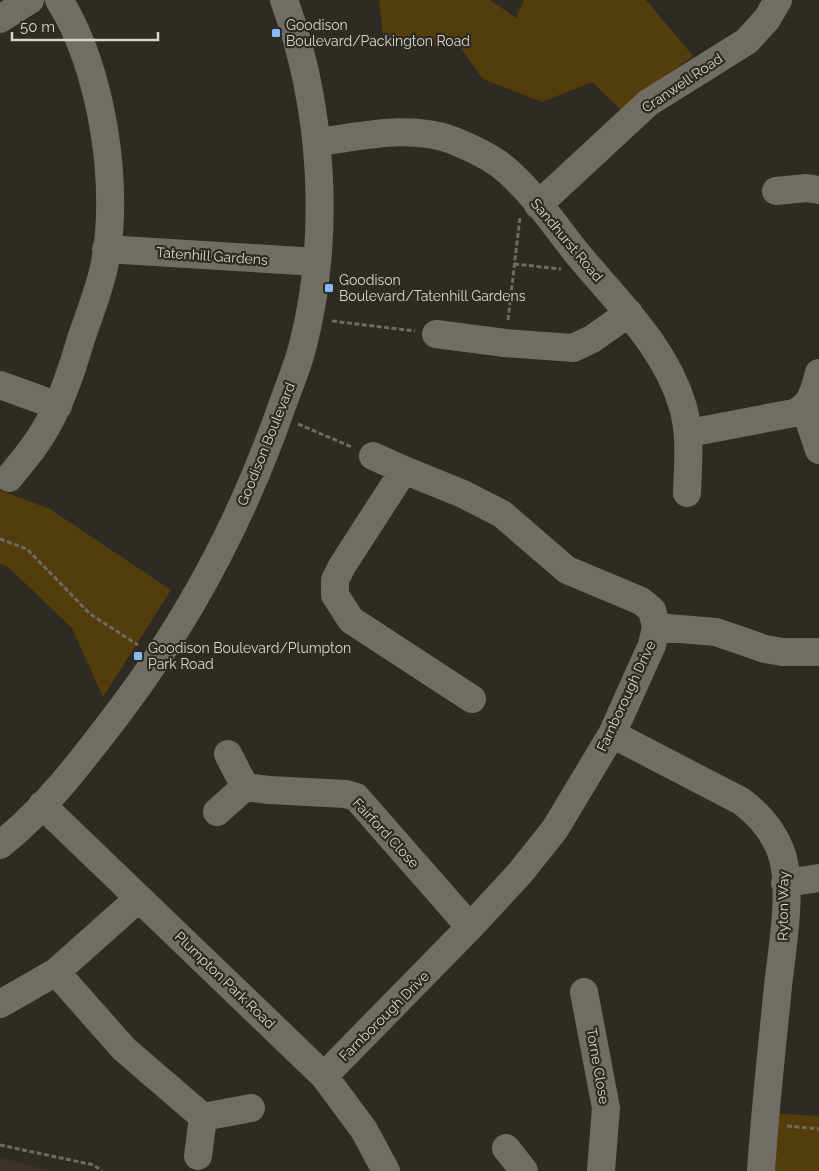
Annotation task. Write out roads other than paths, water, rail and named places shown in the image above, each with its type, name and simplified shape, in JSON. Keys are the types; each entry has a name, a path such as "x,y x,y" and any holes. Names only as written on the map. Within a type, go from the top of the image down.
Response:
{"street":[{"path":"0,19 30,0"},
{"path":"9,478 40,437 58,406 70,377 104,267 110,220 109,170 101,113 86,56 59,0"},
{"name":"Goodison Boulevard","path":"0,845 78,767 158,659 217,556 254,481 303,345 317,262 320,195 317,142 296,35 284,0"},
{"name":"Cranwell Road","path":"531,197 648,103 747,41 767,19 778,0"},
{"name":"Sandhurst Road","path":"317,142 402,132 450,139 499,165 531,197 629,313 670,372 683,406 689,433 687,493"},
{"path":"776,190 806,188 819,190"},
{"name":"Tatenhill Gardens","path":"106,249 317,262"},
{"path":"436,334 505,343 573,348 592,339 629,313"},
{"path":"689,433 794,413 805,408 813,396 819,373"},
{"path":"0,385 58,406"},
{"path":"805,408 819,450"},
{"name":"Farnborough Drive","path":"324,1076 470,927 520,873 555,829 612,734 652,645 656,627 652,610 641,601 567,570 502,514 463,494 373,456"},
{"path":"404,470 342,566 336,580 335,595 351,620 472,699"},
{"path":"656,627 716,632 765,649 782,652 819,652"},
{"name":"Ryton Way","path":"612,734 741,801 758,814 773,836 783,858 785,883 784,929 761,1171"},
{"path":"217,812 245,787 228,754"},
{"name":"Fairford Close","path":"245,787 346,794 356,797 470,927"},
{"name":"Plumpton Park Road","path":"42,805 324,1076 364,1130 386,1171"},
{"path":"785,883 819,878"},
{"path":"0,1004 56,972 139,898"},
{"path":"56,972 124,1049 203,1117"},
{"name":"Torne Close","path":"584,992 606,1108 601,1171"},
{"path":"203,1117 251,1108"},
{"path":"198,1156 203,1117"},
{"path":"506,1148 524,1171"}],"place":[{"name":"Goodison Boulevard/Packington Road","path":"276,33"},
{"name":"Goodison Boulevard/Tatenhill Gardens","path":"329,288"},
{"name":"Goodison Boulevard/Plumpton Park Road","path":"138,656"}]}
